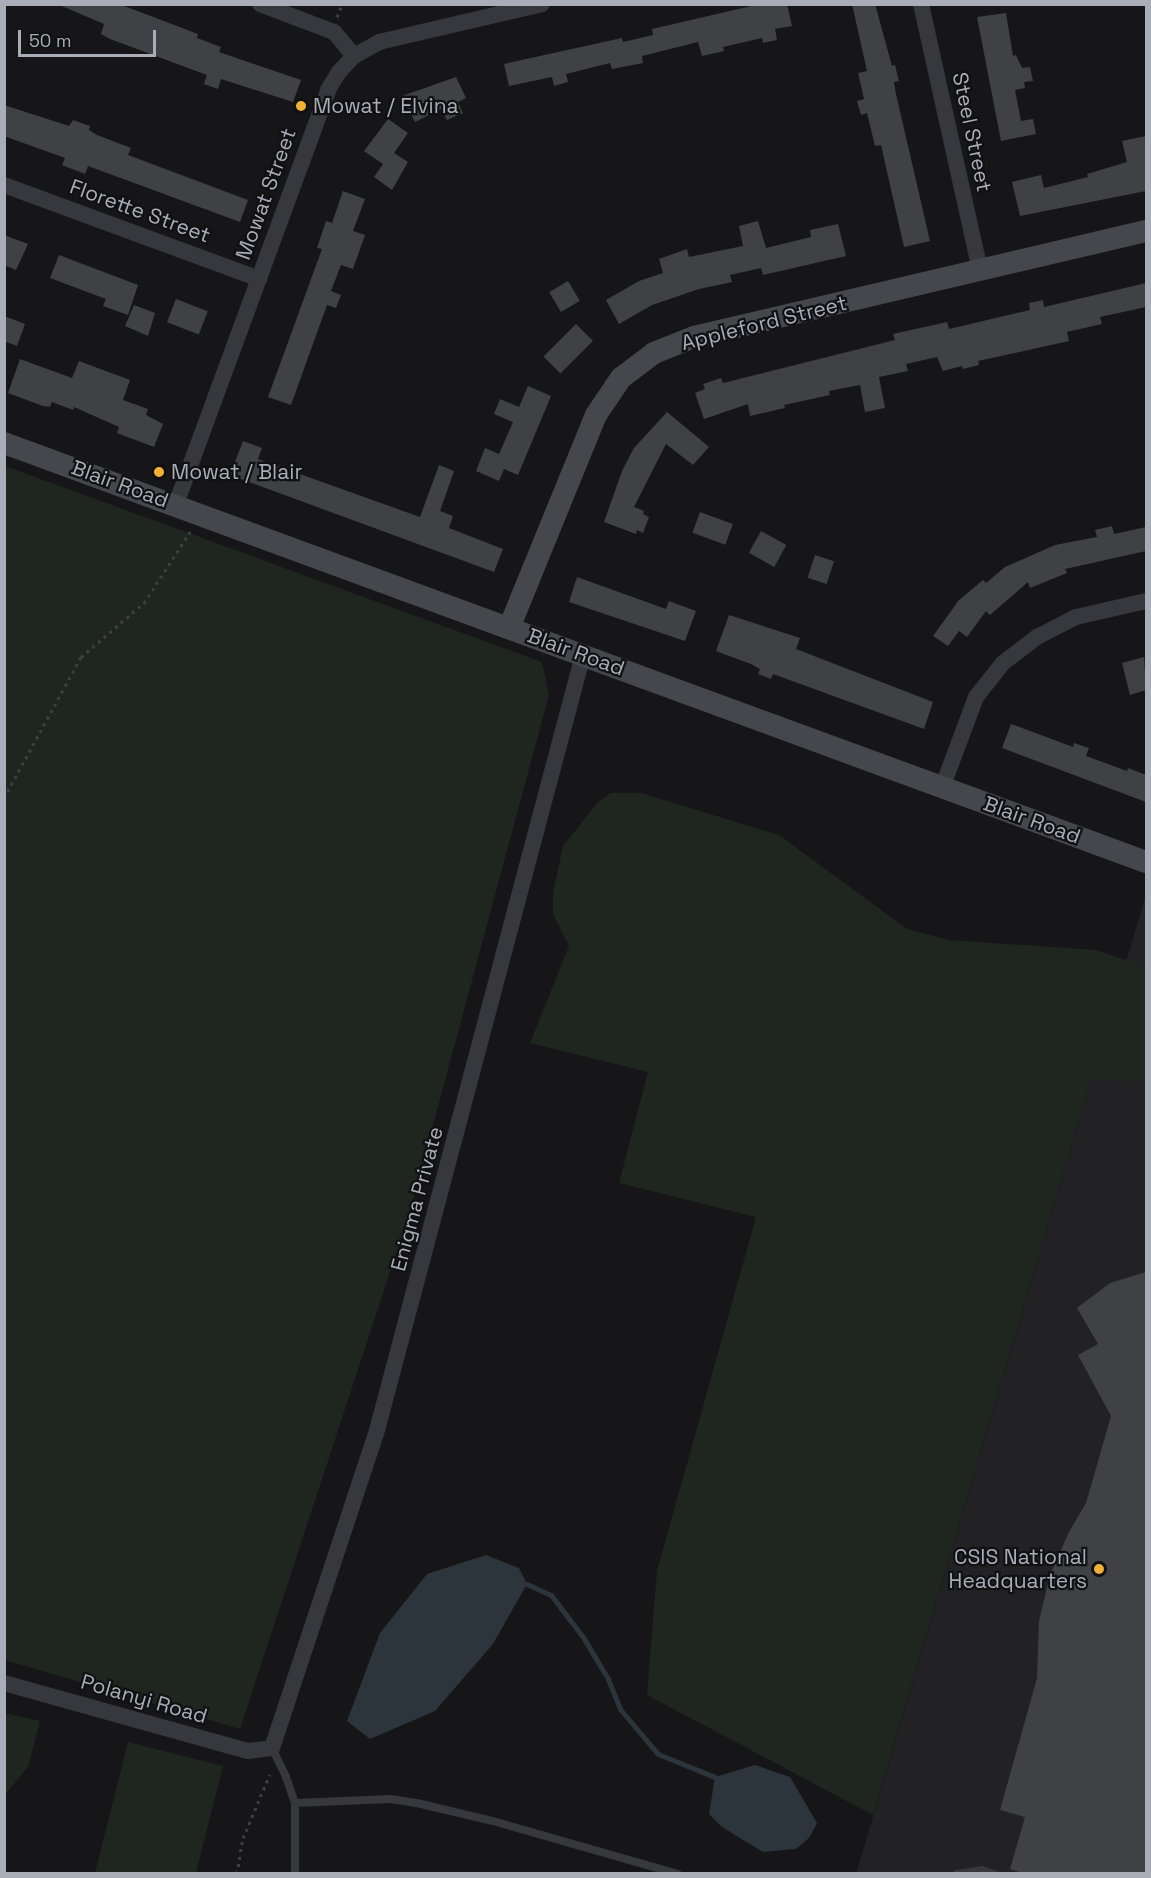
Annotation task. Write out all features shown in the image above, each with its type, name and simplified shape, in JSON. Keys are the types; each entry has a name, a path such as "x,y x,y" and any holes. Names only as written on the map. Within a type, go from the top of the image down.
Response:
{"main road":[{"name":"Appleford Street","path":"509,628 596,415 621,378 654,353 694,337 1146,231"},
{"name":"Blair Road","path":"4,443 176,504 1146,862"}],"street":[{"path":"260,4 334,32 354,56"},
{"name":"Mowat Street","path":"176,504 328,90 339,72 354,56 379,42 542,4"},
{"name":"Steel Street","path":"921,4 980,270"},
{"name":"Florette Street","path":"4,185 259,279"},
{"path":"942,788 976,698 1003,663 1036,637 1076,617 1146,601"},
{"name":"Enigma Private","path":"272,1748 298,1677 376,1434 584,655"},
{"name":"Polanyi Road","path":"4,1683 248,1751 272,1748"}],"lane":[{"path":"272,1748 295,1803 295,1874"},
{"path":"295,1803 391,1799 421,1804 493,1821 678,1874"},
{"path":"957,1874 982,1870 994,1874"}],"path":[{"path":"4,798 81,657 144,603 201,514"},
{"path":"237,1874 243,1838 272,1770 272,1748"}],"shaded area":[{"path":"5,466 542,662 549,695 409,1214 240,1729 5,1660"},
{"path":"611,793 641,793 779,835 907,929 949,940 1096,950 1146,967 1146,1081 1091,1080 873,1815 647,1695 657,1571 756,1217 619,1183 648,1072 530,1043 569,946 553,914 553,893 563,846 598,802"},
{"path":"1145,898 1146,1873 856,1874"},
{"path":"486,1555 519,1568 527,1584 493,1644 435,1711 370,1739 347,1721 380,1633 427,1574"},
{"path":"5,1713 40,1721 28,1767 5,1795"},
{"path":"128,1742 223,1766 196,1873 95,1873"},
{"path":"755,1765 790,1777 817,1823 809,1838 796,1849 763,1852 722,1827 709,1814 715,1777"}],"building":[{"path":"57,4 119,4 198,34 197,38 221,47 219,52 301,80 293,102 221,79 218,89 204,84 207,75 110,39 101,34 104,24"},
{"path":"760,4 787,4 792,26 775,29 777,40 763,43 762,38 723,47 724,51 702,56 698,42 642,56 643,63 612,69 610,63 566,74 568,82 554,86 552,77 509,86 504,64 622,38 623,42 653,35 652,29"},
{"path":"852,4 875,4 892,66 895,65 899,81 894,82 896,94 930,241 904,247 881,145 875,146 867,113 861,115 857,101 864,99 858,73 867,71"},
{"path":"1006,13 1013,56 1016,55 1022,68 1030,67 1033,81 1024,82 1025,88 1015,90 1021,121 1033,119 1036,134 1001,141 977,17"},
{"path":"456,77 466,98 458,102 463,113 447,120 441,109 415,122 402,96"},
{"path":"4,105 69,126 73,120 90,126 89,130 97,135 131,148 128,155 248,200 240,222 88,166 85,174 62,165 65,158 4,136"},
{"path":"388,119 408,133 394,153 408,162 392,190 374,177 383,164 364,151"},
{"path":"1146,136 1146,191 1020,216 1012,182 1041,175 1044,188 1088,177 1087,174 1127,162 1122,141"},
{"path":"343,191 365,199 353,231 365,235 353,269 341,265 331,291 341,295 336,308 327,305 291,405 268,397 322,249 317,248 326,221 332,223"},
{"path":"758,221 766,248 811,237 810,230 838,224 846,256 763,275 761,268 730,275 732,282 699,289 652,305 619,324 606,300 639,281 663,273 659,259 687,249 689,257 743,246 739,226"},
{"path":"4,235 28,244 16,270 4,265"},
{"path":"59,255 138,285 128,315 103,306 106,299 50,278"},
{"path":"568,281 580,301 561,312 549,292"},
{"path":"1146,283 1146,307 1100,317 1102,324 1067,332 1069,341 978,361 979,365 963,369 962,366 943,371 937,357 906,364 908,371 879,377 885,408 865,412 860,385 829,391 830,395 784,405 785,408 750,416 748,404 704,419 695,393 705,389 703,384 721,378 723,383 895,340 893,334 947,322 949,329 1030,310 1029,303 1043,300 1044,307"},
{"path":"176,299 208,311 199,335 167,322"},
{"path":"134,305 155,313 148,336 125,326"},
{"path":"4,316 25,324 17,346 4,341"},
{"path":"576,324 593,341 560,373 543,357"},
{"path":"20,359 72,378 79,361 130,380 123,400 148,409 146,415 163,424 154,447 117,433 119,427 74,407 73,410 52,402 50,407 43,406 8,393"},
{"path":"528,386 551,396 518,475 504,469 499,481 476,471 485,448 499,454 513,422 494,414 500,399 519,407"},
{"path":"667,412 709,447 693,465 666,444 634,507 644,511 643,514 649,517 643,533 637,530 636,534 604,522 622,471 634,448"},
{"path":"243,441 262,448 258,459 420,517 439,465 454,471 440,511 453,516 449,528 503,549 494,572 230,475"},
{"path":"700,512 733,524 725,545 692,533"},
{"path":"1112,526 1114,534 1146,527 1146,551 1065,569 1067,573 1030,588 1028,582 990,615 986,611 967,637 959,631 948,646 933,636 959,600 983,580 986,583 1005,567 1055,545 1097,537 1095,530"},
{"path":"761,531 786,545 774,567 749,553"},
{"path":"815,555 834,561 827,584 808,578"},
{"path":"577,577 666,609 669,601 696,611 685,641 569,602"},
{"path":"729,615 800,638 796,649 933,702 924,729 773,674 771,679 758,674 760,669 751,664 716,651"},
{"path":"1144,657 1146,690 1130,695 1122,663"},
{"path":"1011,724 1073,747 1074,743 1089,748 1086,756 1127,771 1128,768 1146,775 1146,802 1002,748"},
{"name":"CSIS National Headquarters","path":"1146,1272 1146,1874 1026,1874 1010,1869 1025,1817 1000,1810 1037,1678 1039,1621 1050,1575 1069,1532 1086,1503 1111,1416 1078,1355 1098,1344 1077,1308 1110,1283"}],"waterway":[{"path":"527,1584 551,1595 583,1637 608,1679 620,1709 658,1754 715,1777"}],"place":[{"name":"Mowat / Elvina","path":"301,106"},
{"name":"Mowat / Blair","path":"159,472"},
{"name":"CSIS National Headquarters","path":"1099,1569"}]}
